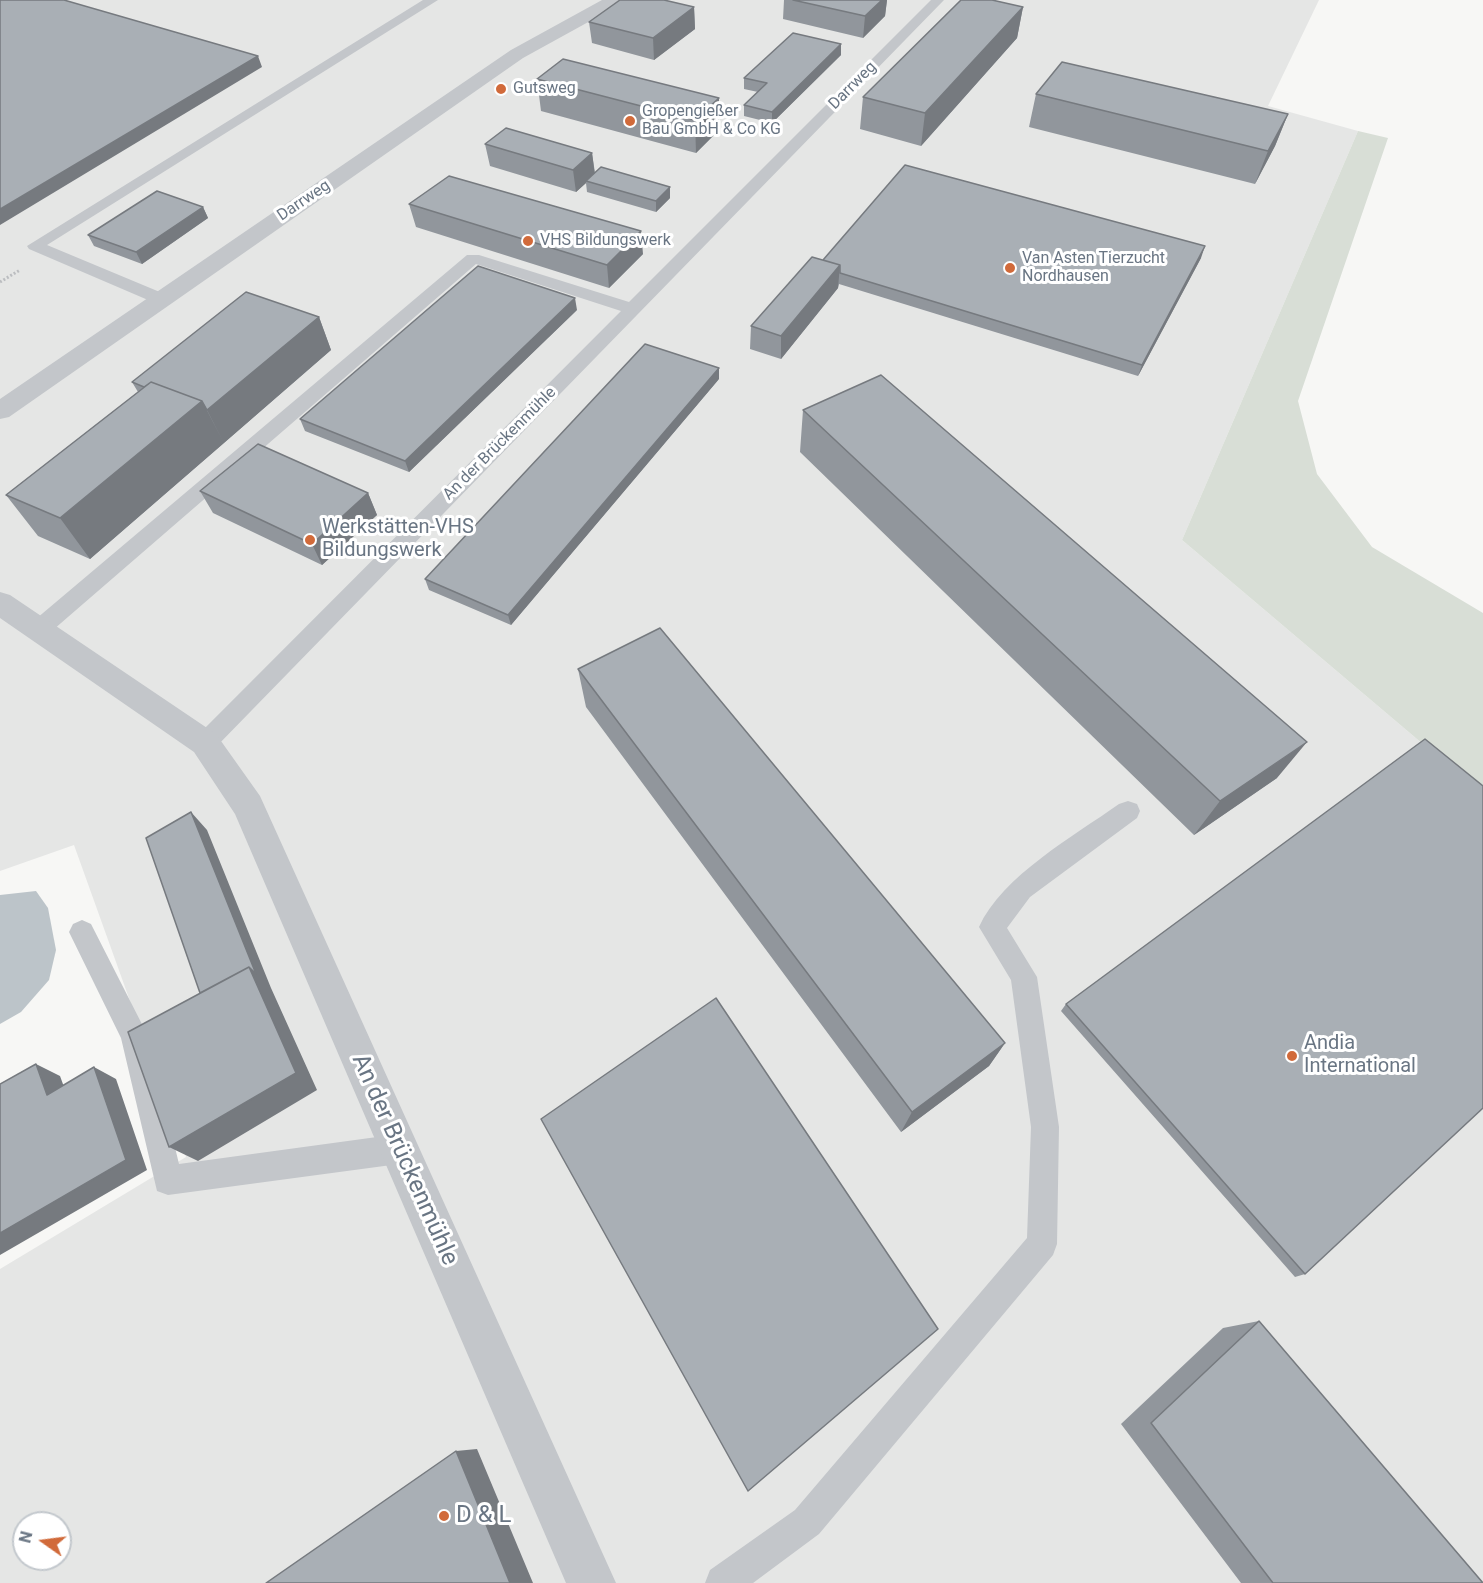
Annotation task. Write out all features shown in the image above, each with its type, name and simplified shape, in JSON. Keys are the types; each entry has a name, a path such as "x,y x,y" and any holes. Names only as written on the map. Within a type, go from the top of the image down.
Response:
{"street":[{"name":"Darrweg","path":"0,411 517,54 615,0"},
{"name":"An der Brückenmühle","path":"0,603 206,743 248,806 591,1583"}],"lane":[{"path":"161,299 35,246 432,0"},
{"name":"Darrweg","path":"769,171 938,0"},
{"name":"An der Brückenmühle","path":"206,743 769,171"},
{"path":"38,630 473,258 633,309"},
{"path":"723,1583 807,1522 1042,1244 1044,1127 1024,977 992,927 1021,889 1128,811"},
{"path":"82,932 134,1036 168,1180 399,1149"}],"shaded area":[{"path":"0,0 1319,0 1268,106 1358,131 1182,540 1483,795 1483,1583 0,1583 0,1269 186,1157 74,845 0,871"},
{"path":"1358,131 1388,138 1298,401 1317,474 1372,547 1483,613 1483,795 1182,540"},
{"path":"36,891 48,908 56,950 49,980 21,1012 0,1024 0,895"}],"building":[{"path":"0,0 64,0 258,56 0,209"},
{"path":"620,0 664,0 694,7 653,38 589,22"},
{"path":"793,0 882,0 865,16"},
{"path":"961,0 992,0 1023,7 925,113 863,97"},
{"path":"793,33 841,44 772,112 744,105 767,83 744,78"},
{"path":"563,59 719,98 695,120 537,79"},
{"path":"1062,62 1288,114 1268,151 1036,94"},
{"path":"506,128 592,153 573,170 485,144"},
{"name":"Van Asten Tierzucht Nordhausen","path":"905,165 1205,246 1142,365 840,273 840,265 823,260"},
{"path":"601,167 670,187 656,201 586,181"},
{"path":"449,176 641,231 607,265 409,204"},
{"path":"157,191 203,207 136,252 88,235"},
{"path":"812,257 840,265 781,336 751,326"},
{"path":"478,266 575,298 405,461 300,419"},
{"path":"246,292 319,317 207,410 202,401 151,382 144,387 132,382"},
{"path":"645,344 719,368 508,615 425,579"},
{"path":"881,375 1307,742 1220,801 803,410"},
{"path":"151,382 202,401 60,518 6,495"},
{"path":"258,444 368,493 312,544 200,491"},
{"path":"660,628 1005,1043 912,1112 578,669"},
{"name":"Andia International","path":"1425,739 1483,786 1483,1108 1305,1274 1066,1004"},
{"path":"191,812 256,974 249,967 200,993 146,838"},
{"path":"249,967 296,1073 169,1147 128,1032"},
{"path":"716,998 938,1329 748,1491 541,1119"},
{"path":"36,1064 47,1095 94,1067 126,1160 0,1233 0,1084"},
{"path":"1259,1321 1483,1583 1273,1583 1151,1423"},
{"name":"D & L","path":"456,1451 510,1583 266,1583"}],"place":[{"name":"Gutsweg","path":"501,89"},
{"name":"Gropengießer Bau GmbH & Co KG","path":"630,121"},
{"name":"VHS Bildungswerk","path":"528,241"},
{"name":"Van Asten Tierzucht Nordhausen","path":"1010,268"},
{"name":"Werkstätten-VHS Bildungswerk","path":"310,540"},
{"name":"Andia International","path":"1292,1056"},
{"name":"D & L","path":"444,1516"}]}
